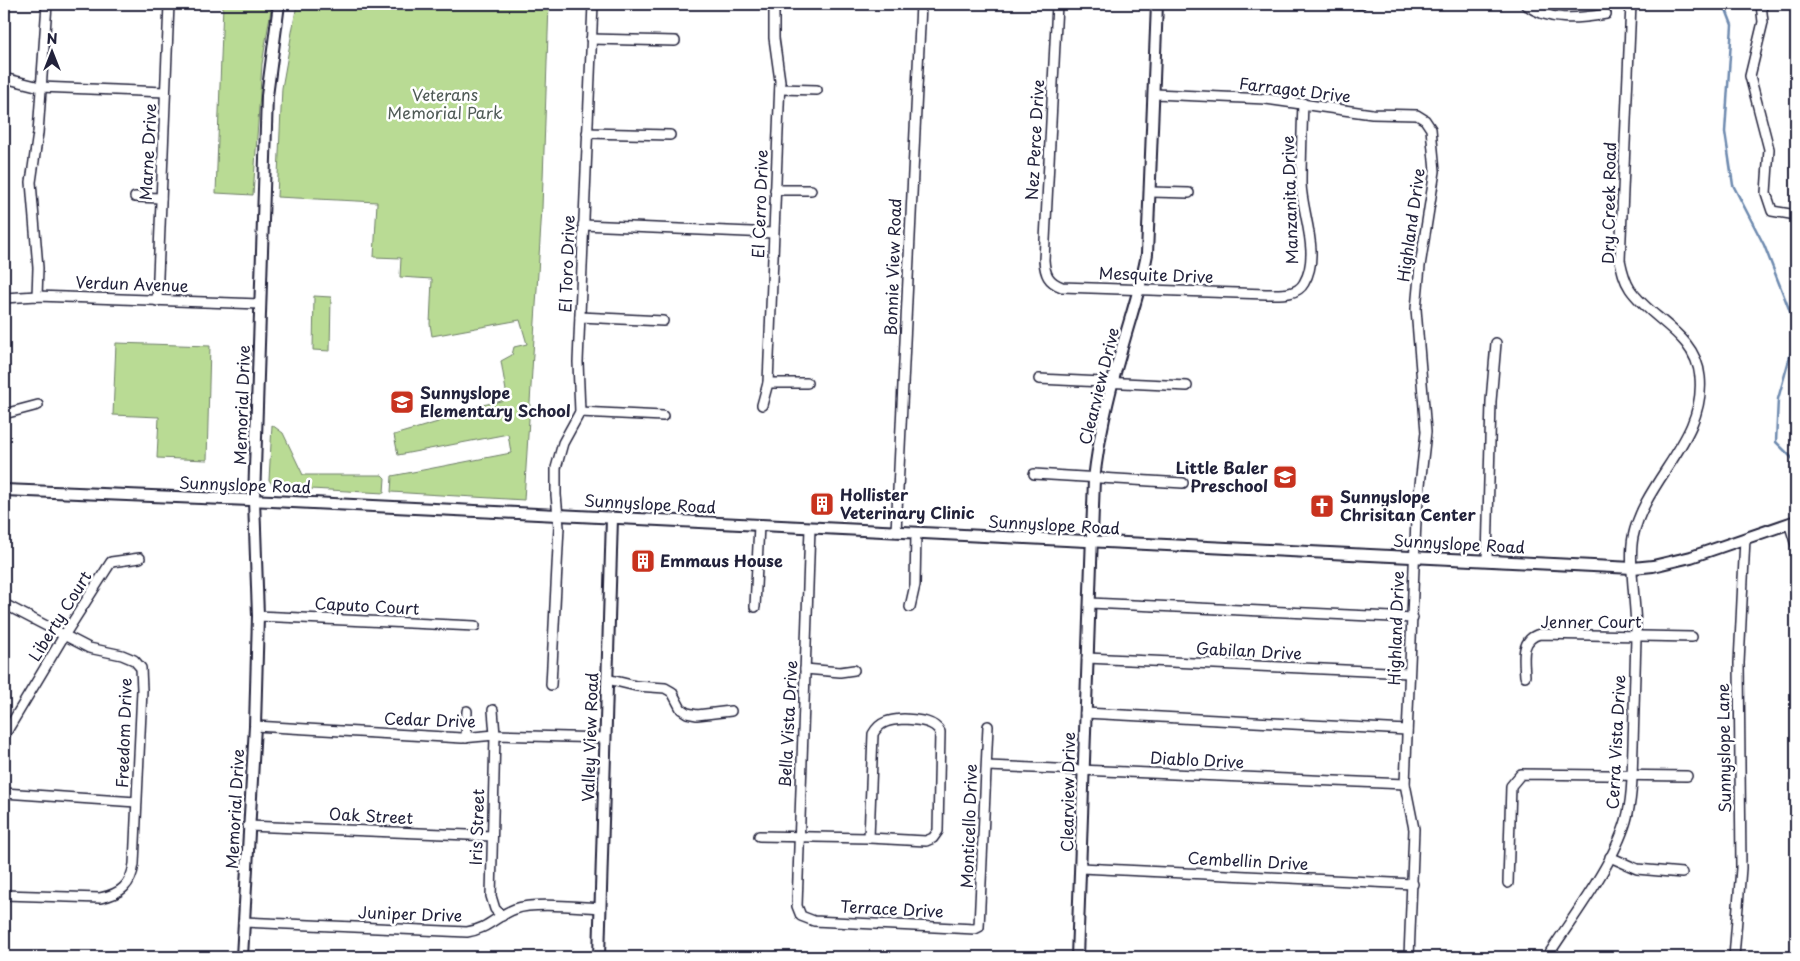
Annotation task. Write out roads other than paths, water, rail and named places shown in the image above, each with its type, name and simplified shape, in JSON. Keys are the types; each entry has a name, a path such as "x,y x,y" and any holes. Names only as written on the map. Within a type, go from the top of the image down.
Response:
{"street":[{"path":"36,296 38,268 32,182 38,133 47,4"},
{"name":"Marne Drive","path":"157,301 169,4"},
{"name":"Memorial Drive","path":"242,957 255,726 258,616 254,500 267,96 279,4"},
{"name":"El Toro Drive","path":"580,412 577,389 594,4"},
{"name":"El Cerro Drive","path":"762,405 768,383 780,89 779,65 774,38 774,4"},
{"name":"Bonnie View Road","path":"896,532 922,4"},
{"name":"Nez Perce Drive","path":"1048,277 1044,260 1056,4"},
{"name":"Clearview Drive","path":"1077,957 1094,479 1100,432 1147,254 1158,4"},
{"path":"1525,4 1540,14 1549,17 1582,18 1606,14"},
{"name":"Dry Creek Road","path":"1631,4 1621,239 1622,268 1629,288 1679,334 1689,348 1698,368 1700,391 1695,420 1689,433 1653,489 1639,519 1633,538 1633,568"},
{"path":"1762,4 1763,22 1750,76 1769,149 1766,193 1772,211 1796,215"},
{"path":"591,39 675,42"},
{"path":"4,78 40,88 166,92"},
{"path":"780,89 816,90"},
{"name":"Farragot Drive","path":"1155,94 1266,99 1348,111 1402,114"},
{"name":"Manzanita Drive","path":"1266,294 1283,294 1297,290 1304,282 1309,269 1310,249 1301,185 1303,103"},
{"name":"Highland Drive","path":"1402,114 1423,118 1430,124 1435,159 1432,194 1416,288 1416,328 1426,437 1417,503 1405,784 1414,822 1409,957"},
{"path":"587,133 670,135"},
{"path":"776,190 811,190"},
{"path":"1151,192 1189,193"},
{"path":"135,196 161,198"},
{"path":"583,225 773,233"},
{"name":"Mesquite Drive","path":"1048,277 1054,284 1062,287 1266,294"},
{"name":"Verdun Avenue","path":"4,298 36,296 260,304"},
{"path":"580,317 663,321"},
{"path":"1487,560 1491,402 1496,343"},
{"path":"1039,378 1187,386"},
{"path":"768,383 806,383"},
{"path":"4,414 38,405"},
{"path":"552,685 557,517 556,479 559,454 580,412 663,416"},
{"path":"1034,474 1183,483"},
{"name":"Sunnyslope Road","path":"4,490 254,500 557,517 612,518 1633,568 1669,563 1793,522"},
{"name":"Valley View Road","path":"598,957 612,518"},
{"path":"1793,522 1796,546"},
{"path":"754,607 759,525"},
{"name":"Bella Vista Drive","path":"804,918 799,914 797,906 798,836 810,528"},
{"path":"910,607 915,585 916,533"},
{"name":"Sunnyslope Lane","path":"1734,957 1741,868 1738,663 1745,538"},
{"name":"Liberty Court","path":"4,736 64,634 111,562 140,558"},
{"name":"Cerra Vista Drive","path":"1547,957 1610,857 1626,821 1632,774 1636,636 1633,568"},
{"path":"1090,603 1413,618"},
{"name":"Freedom Drive","path":"4,604 89,648 122,654 134,660 140,668 142,690 134,864 130,878 123,889 113,895 100,898 4,895"},
{"name":"Caputo Court","path":"258,616 474,626"},
{"name":"Jenner Court","path":"1525,676 1524,650 1528,640 1535,635 1692,637"},
{"name":"Gabilan Drive","path":"1087,658 1409,672"},
{"path":"805,669 840,672 854,670"},
{"path":"607,679 636,686 665,688 672,692 681,709 692,714 710,715 731,711"},
{"name":"Iris Street","path":"492,710 496,736 491,896 495,909 502,916"},
{"path":"466,738 467,712"},
{"path":"1085,713 1407,730"},
{"path":"759,836 926,841 935,836 939,822 940,732 934,725 916,720 892,720 880,724 875,730 872,743 869,838"},
{"name":"Cedar Drive","path":"255,726 466,738 496,736 605,738"},
{"name":"Monticello Drive","path":"979,927 988,726"},
{"name":"Diablo Drive","path":"987,766 1405,784"},
{"path":"1508,884 1510,794 1511,786 1517,776 1526,773 1686,776"},
{"path":"4,793 136,802"},
{"name":"Oak Street","path":"248,826 492,836"},
{"path":"1610,857 1637,869 1682,873"},
{"name":"Cembellin Drive","path":"1081,868 1413,884"},
{"name":"Juniper Drive","path":"243,922 467,932 486,927 517,908 526,906 600,908"},
{"name":"Terrace Drive","path":"804,918 814,921 975,929 979,927"}],"waterway":[{"path":"1724,4 1732,25 1725,132 1733,185 1764,245 1791,314 1794,342 1778,399 1776,442 1796,462"}],"place":[{"name":"Sunnyslope Elementary School","path":"402,402"},
{"name":"Little Baler Preschool","path":"1285,477"},
{"name":"Hollister Veterinary Clinic","path":"822,504"},
{"name":"Sunnyslope Chrisitan Center","path":"1322,506"},
{"name":"Emmaus House","path":"643,561"}],"park label":[{"name":"Veterans Memorial Park","path":"445,104"}]}
